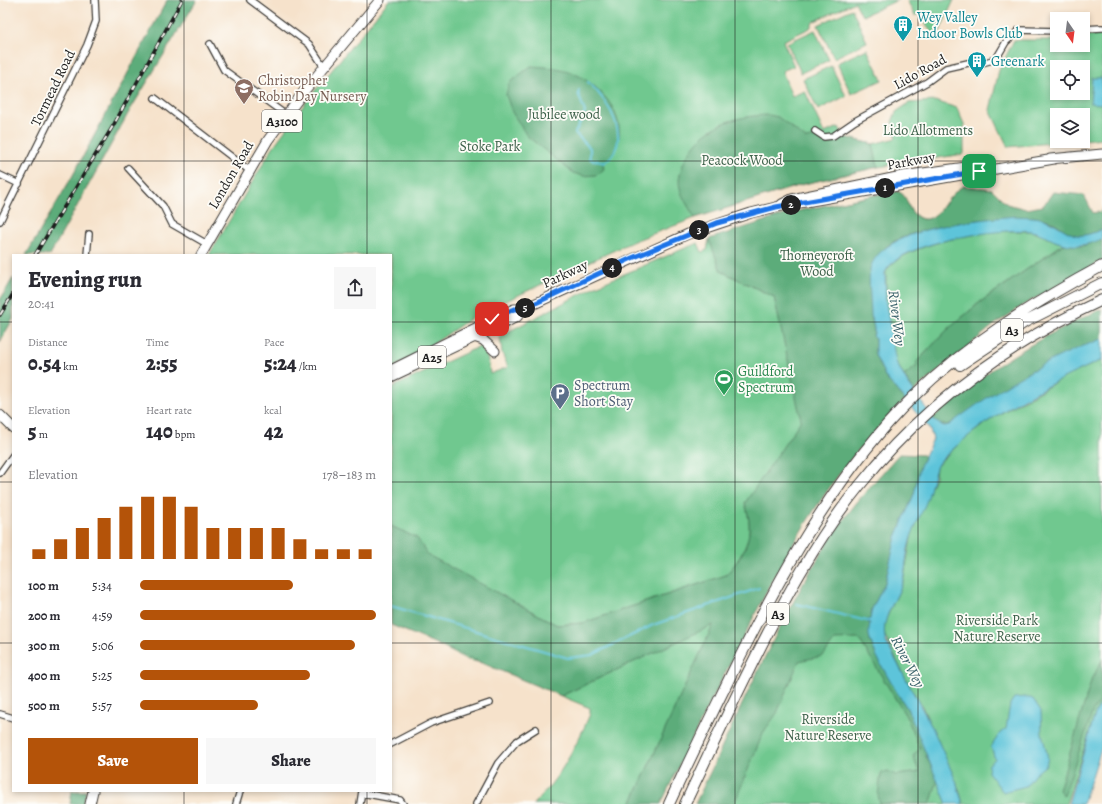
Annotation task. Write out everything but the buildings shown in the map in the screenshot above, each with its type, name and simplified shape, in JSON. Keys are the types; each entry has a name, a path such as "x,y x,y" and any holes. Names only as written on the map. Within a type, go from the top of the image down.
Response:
{"highway":[{"path":"928,387 951,364 1004,325 1102,266"},
{"name":"A3","path":"669,804 768,602 822,511 861,458 900,414 928,387 997,339 1046,310 1102,283"},
{"name":"A3","path":"685,804 764,640 801,572 850,497 912,428 941,401 970,378 1017,346 1061,320 1102,300"}],"main road":[{"name":"London Road","path":"202,254 268,140 324,67 380,0"},
{"name":"Parkway","path":"392,369 514,309 523,309 688,234 717,223 776,207 1054,159 1102,154"},
{"name":"Parkway","path":"392,377 517,317 523,309"},
{"path":"474,337 483,340 495,351"},
{"path":"0,415 12,427"},
{"path":"90,804 93,792"}],"street":[{"name":"Tormead Road","path":"0,221 87,45 96,21 95,0"},
{"path":"250,0 309,44 324,67"},
{"path":"1090,29 1102,28"},
{"name":"Lido Road","path":"815,131 824,137 833,136 855,121 927,82 946,68 968,63 982,63 996,59 1006,42 1019,30 1050,31"},
{"path":"210,44 224,70 286,115"},
{"path":"155,98 250,171"},
{"path":"128,168 163,206 172,224 207,244"},
{"path":"0,175 19,184"},
{"path":"88,254 89,234"},
{"path":"0,473 12,457"},
{"path":"392,743 431,723 490,703"},
{"path":"0,714 12,718"},
{"path":"476,804 498,763 517,741 536,729"},
{"path":"236,804 240,792"},
{"path":"360,804 362,792 400,800 404,804"}],"green space":[{"path":"167,0 197,0 129,112 51,254 27,254 73,175"},
{"name":"Stoke Park","path":"389,0 898,0 862,16 855,2 813,22 810,28 783,41 794,66 782,71 792,96 805,91 824,133 839,127 844,137 873,144 896,138 892,122 896,112 909,103 935,101 957,108 964,124 964,154 878,167 804,184 695,218 634,241 474,316 426,349 392,368 392,254 210,254 273,147 309,98"},
{"path":"907,0 954,0 936,39 919,14 915,16"},
{"path":"852,9 867,42 834,58 818,25"},
{"path":"815,30 829,60 801,73 787,43"},
{"path":"1102,34 1102,138 1090,139 1090,108 1050,108 1050,143 1008,147 990,110 999,70 1014,40 1050,40 1050,52 1090,52 1090,35"},
{"path":"867,49 882,80 851,94 837,63"},
{"name":"Jubilee wood","path":"531,66 550,67 568,71 579,76 600,91 615,112 619,136 616,148 603,165 604,169 597,175 583,176 573,173 527,136 512,112 506,95 509,83"},
{"path":"831,66 846,96 818,110 803,79"},
{"name":"Peacock Wood","path":"769,115 778,117 806,139 816,137 827,144 844,137 873,144 878,167 804,184 695,218 682,196 679,184 680,173 683,165 693,147 711,130 721,124 732,120"},
{"path":"964,186 992,189 1007,217 972,221 927,230 906,237 888,246 875,258 870,272 871,315 874,329 873,336 875,338 875,355 886,378 905,400 901,403 885,390 881,394 854,432 844,450 797,516 742,610 604,664 550,682 492,661 482,663 468,660 436,644 425,634 408,629 392,621 392,530 413,537 392,526 392,388 480,347 488,359 490,374 508,367 502,353 500,336 596,286 683,249 698,243 702,252 707,250 709,239 721,271 774,297 797,398 801,367 806,355 821,332 831,274 808,268 789,257 772,242 757,224 793,212 895,191 903,194 914,214 921,219 928,219 934,216 952,196","holes":["784,446 752,505 770,552 762,562 728,583 665,606 603,622 542,626 480,584 557,625 583,623 726,575 739,558 747,542 749,524 745,503"]},
{"name":"Thorneycroft Wood","path":"964,186 992,189 1007,204 1026,209 1043,206 1053,192 1084,195 1093,213 1102,211 1102,229 1081,236 1074,235 1050,221 1041,218 1008,217 986,219 963,222 920,232 902,238 884,249 874,263 871,270 870,279 875,355 886,378 905,400 875,431 838,475 793,544 750,624 661,804 631,804 713,625 561,696 392,625 392,526 417,538 428,555 557,625 583,623 726,575 739,558 747,542 749,524 745,503 801,420 774,297 721,271 709,239 793,212 895,191 903,194 914,214 921,219 928,219 934,216 958,190"},
{"path":"990,231 1031,231 1063,244 979,303 946,331 916,363 918,365 904,376 895,360 886,303 886,271 894,262 919,249 949,240"},
{"path":"1102,239 1102,261 1027,303 994,325 914,391 904,376 918,365 916,363 946,331 979,303 1063,244 1082,246"},
{"path":"12,280 12,321 0,342 0,300"},
{"path":"1102,309 1102,339 1059,357 948,425 940,425 933,418 951,401 991,370 1035,343"},
{"name":"Riverside Park Nature Reserve","path":"1102,360 1102,701 1095,714 1066,804 963,804 959,789 922,706 906,680 884,634 885,621 903,582 912,533 935,477 936,467 964,439 996,416 1065,377"},
{"path":"899,454 924,455 914,494 896,537 885,583 872,609 870,619 868,621 870,623 870,640 874,650 907,708 927,753 926,756 938,779 930,804 880,804 878,795 881,773 888,771 896,775 919,772 913,756 920,748 907,718 859,639 835,640 823,656 799,661 777,713 763,733 734,804 695,804 775,636 811,571 846,516"},
{"name":"Riverside Nature Reserve","path":"799,609 872,609 947,804 708,804"},
{"path":"714,624 631,804 533,804 559,774 579,739 590,714 590,708 561,696"},
{"path":"1102,660 1102,698 1093,711 1064,796 1059,790 1091,681"},
{"path":"72,792 86,792 83,804 70,804"}],"water":[{"path":"1092,78 1102,78 1102,104 1090,103"},
{"path":"1015,216 1044,219 1077,235 1084,235 1102,229 1102,239 1085,245 1067,245 1030,231 996,232 974,235 928,245 908,253 893,262 885,273 886,303 896,362 907,382 936,422 944,426 949,425 985,399 1022,376 1061,356 1102,339 1102,360 1043,388 1005,410 969,436 937,465 928,497 912,535 903,580 887,618 884,633 886,642 933,729 956,781 963,804 947,804 907,708 886,674 873,647 869,635 870,623 865,621 870,619 872,609 885,583 896,537 914,494 920,466 933,439 930,430 925,423 886,378 875,355 875,338 873,336 874,329 871,315 869,273 878,255 892,244 911,235 956,223"},
{"path":"1026,697 1033,699 1041,711 1042,733 1048,758 1046,765 1035,774 1026,786 1003,792 988,772 989,764 995,759 991,747 1000,733 1006,729 1010,704 1014,698"},
{"path":"1102,701 1102,746 1083,804 1068,804 1095,714"}],"waterway":[{"path":"579,90 578,93 585,112 575,133 590,148 590,158 593,161 597,160 604,163 613,154 617,143 618,132 610,110 596,90 588,82"},
{"path":"392,606 568,658 592,655 653,625 759,588"},
{"path":"797,604 867,621"}],"railway":[{"path":"36,254 113,126 182,0"},
{"path":"0,315 12,296"}],"place":[{"name":"Wey Valley Indoor Bowls Club","path":"903,42"},
{"name":"Greenark","path":"977,78"},
{"name":"Christopher Robin Day Nursery","path":"244,105"},
{"name":"Guildford Spectrum","path":"724,396"},
{"name":"Spectrum Short Stay","path":"560,410"}],"route":[{"path":"492,319 514,309 523,309 632,258 717,223 776,207 795,205 979,171"}],"park label":[{"name":"Lido Allotments","path":"928,130"}],"water label":[{"name":"River Wey","path":"897,318"},
{"name":"River Wey","path":"908,662"}]}
